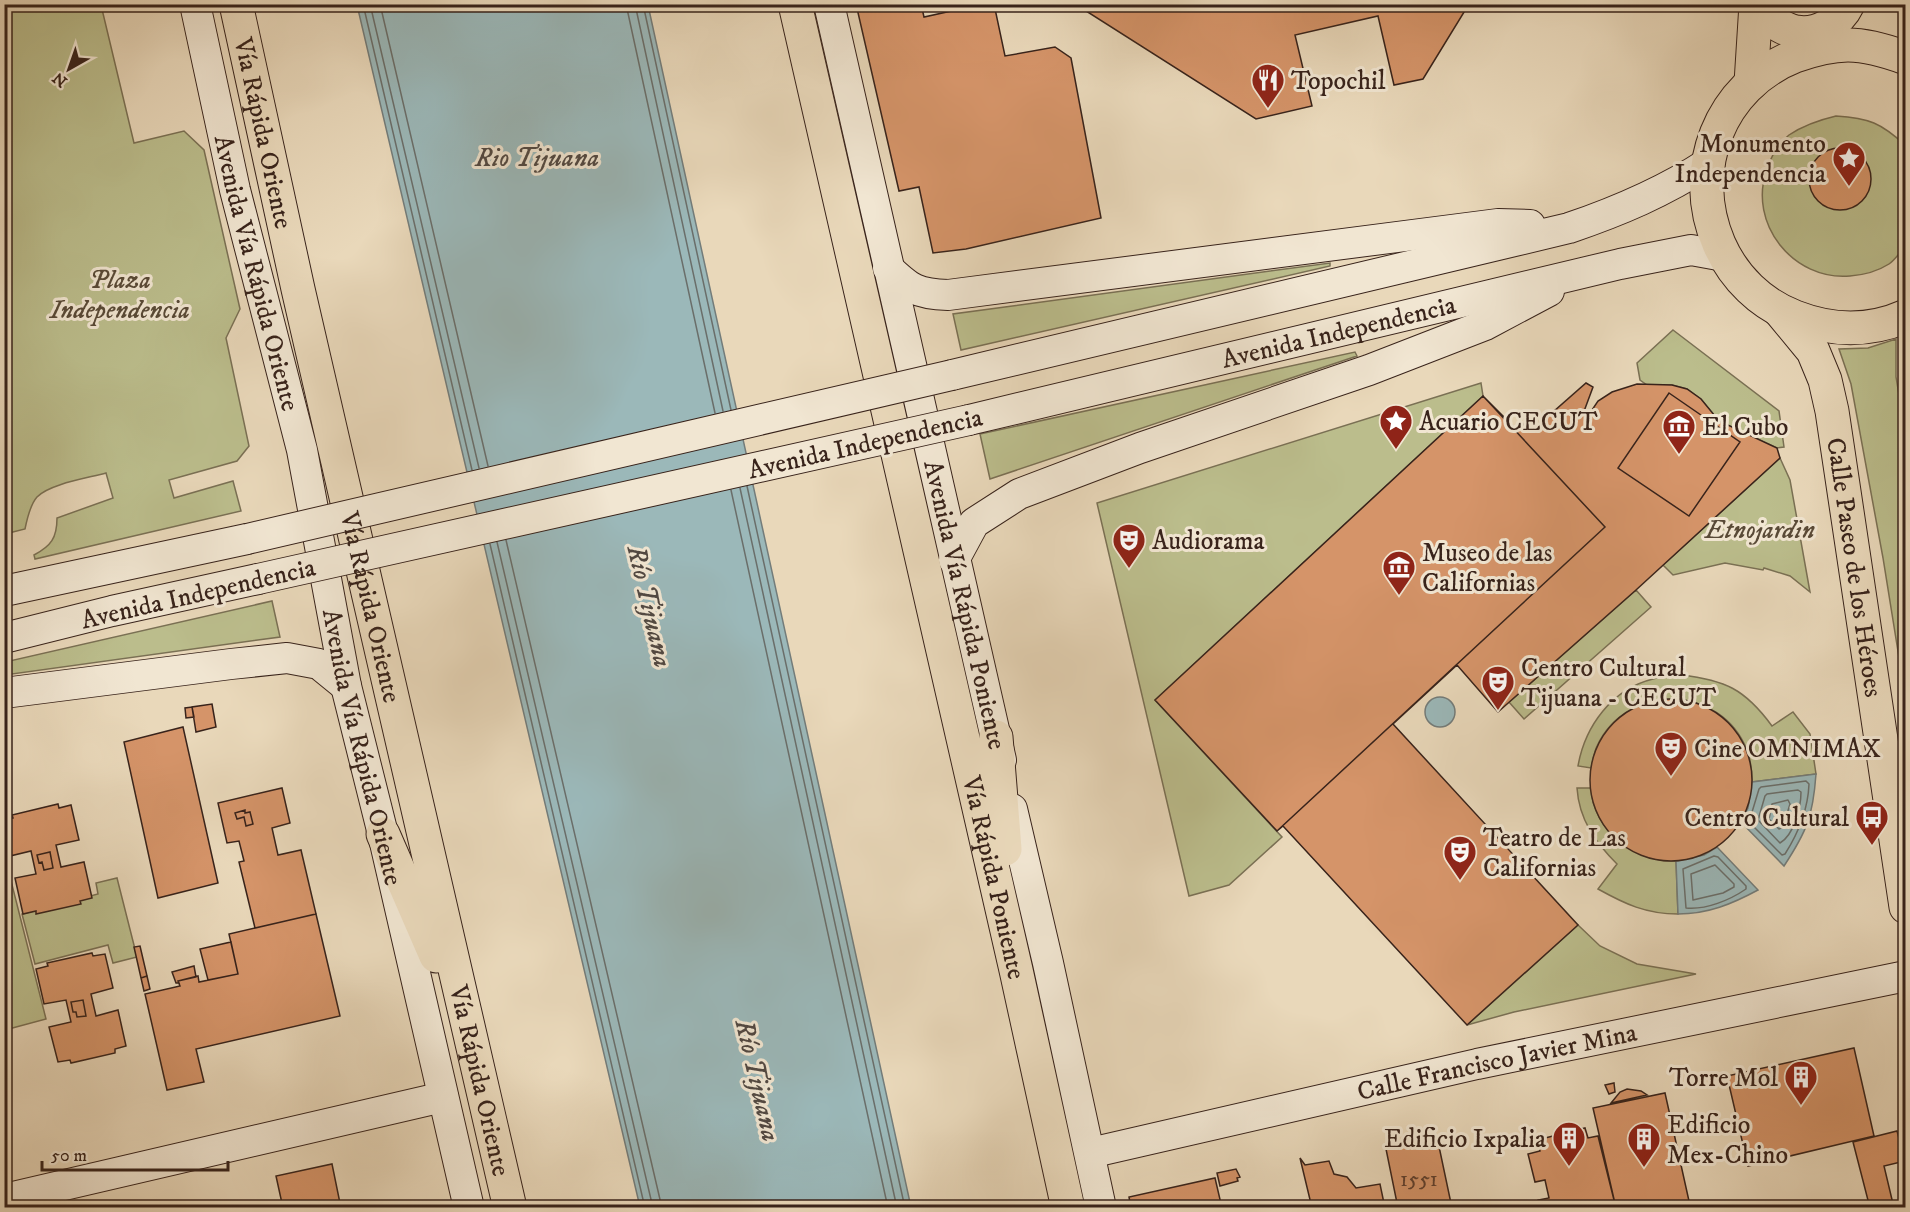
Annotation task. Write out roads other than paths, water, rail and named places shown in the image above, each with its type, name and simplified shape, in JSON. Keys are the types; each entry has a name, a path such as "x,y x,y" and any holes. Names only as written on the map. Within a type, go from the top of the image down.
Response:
{"main road":[{"name":"Avenida Vía Rápida Oriente","path":"195,4 235,190 302,450 346,686 383,834 469,1208"},
{"name":"Vía Rápida Oriente","path":"236,4 298,289 510,1208"},
{"name":"Vía Rápida Poniente","path":"795,4 1016,970 1068,1208"},
{"name":"Avenida Vía Rápida Poniente","path":"829,4 1101,1208"},
{"path":"1751,83 1757,8 1795,32 1816,32 1831,25 1845,11 1848,4"},
{"path":"1860,4 1894,54"},
{"path":"1894,54 1848,45 1813,49 1779,62 1751,83 1731,106 1716,133 1708,163 1706,195 1712,227 1724,256 1739,278 1758,297 1780,311 1815,325 1853,329 1891,322 1905,316"},
{"name":"Avenida Independencia","path":"4,591 247,540 1569,228 1616,212 1652,196 1680,182 1708,163"},
{"path":"888,268 913,290 926,295 948,296 1498,224 1569,228"},
{"name":"Avenida Independencia","path":"4,638 112,611 969,420 1589,270 1691,250 1724,256"},
{"path":"954,560 974,524 1019,494 1140,448 1369,370 1485,325 1589,270"},
{"name":"Calle Paseo de los Héroes","path":"1780,311 1813,351 1825,380 1832,411 1905,907"},
{"path":"4,693 287,658 319,664 346,686"},
{"path":"996,737 1016,970"},
{"path":"383,834 470,1036"},
{"name":"Calle Francisco Javier Mina","path":"1090,1153 1477,1064 1905,976"},
{"path":"4,1199 443,1097"}],"water":[{"name":"Rio Tijuana","path":"357,5 648,5 911,1207 640,1207"},
{"path":"1440,697 1451,701 1455,712 1451,723 1440,727 1429,723 1425,712 1429,701"},
{"path":"1816,774 1808,823 1784,866 1741,822 1748,808 1752,782"},
{"path":"1717,847 1758,890 1720,907 1689,914 1678,914 1676,861 1704,855"}],"place":[{"name":"Topochil","path":"1268,109"},
{"name":"Monumento Independencia","path":"1849,187"},
{"name":"Acuario CECUT","path":"1396,450"},
{"name":"El Cubo","path":"1679,455"},
{"name":"Audiorama","path":"1129,569"},
{"name":"Museo de las Californias","path":"1399,596"},
{"name":"Centro Cultural Tijuana - CECUT","path":"1498,711"},
{"name":"Cine OMNIMAX","path":"1671,777"},
{"name":"Centro Cultural","path":"1872,846"},
{"name":"Teatro de Las Californias","path":"1460,881"},
{"name":"Torre Mol","path":"1801,1106"},
{"name":"Edificio Ixpalia","path":"1569,1167"},
{"name":"Edificio Mex-Chino","path":"1644,1168"}],"park label":[{"name":"Plaza Independencia","path":"120,294"},
{"name":"Etnojardin","path":"1760,529"}],"water label":[{"name":"Río Tijuana","path":"650,606"},
{"name":"Río Tijuana","path":"758,1080"}]}
